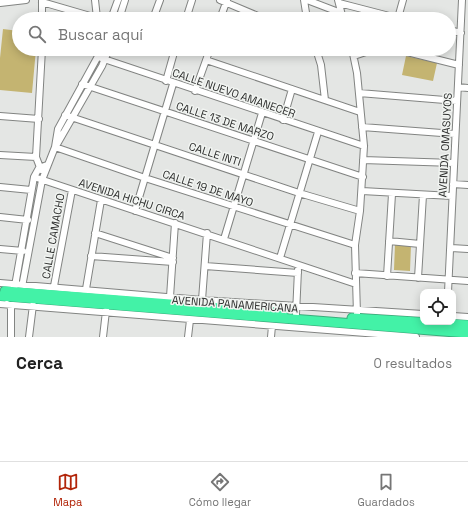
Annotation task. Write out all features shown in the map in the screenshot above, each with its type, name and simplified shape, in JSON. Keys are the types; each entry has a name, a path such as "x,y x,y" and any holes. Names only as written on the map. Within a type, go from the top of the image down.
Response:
{"highway":[{"name":"AVENIDA PANAMERICANA","path":"0,290 14,294 34,304 106,310 355,325"},
{"name":"AVENIDA PANAMERICANA","path":"0,296 14,294 296,310 355,325 374,328 440,334 468,333"},
{"name":"AVENIDA PANAMERICANA","path":"374,328 468,325"}],"street":[{"path":"0,3 26,0"},
{"path":"95,0 96,12"},
{"path":"114,12 118,0"},
{"path":"121,12 125,0"},
{"path":"156,12 160,0"},
{"path":"188,12 192,0"},
{"path":"307,12 306,0 333,12"},
{"path":"400,12 402,0"},
{"name":"AVENIDA OMASUYOS","path":"448,289 462,0"},
{"path":"42,12 42,1 78,12"},
{"path":"222,12 224,1 249,12"},
{"path":"339,2 341,12"},
{"path":"339,2 367,12"},
{"path":"456,31 461,32"},
{"path":"460,50 468,50"},
{"path":"11,337 11,306 28,251 42,180 41,170 36,157 42,56"},
{"path":"14,294 20,251 34,177 47,165 55,147 73,118 106,56"},
{"path":"166,81 172,56"},
{"path":"195,91 207,56"},
{"path":"318,56 321,65 325,100"},
{"path":"103,337 106,310 190,320 272,326 355,325 355,245 362,191 364,146 354,56"},
{"path":"423,56 459,65"},
{"path":"55,147 58,129 98,57"},
{"name":"CALLE NUEVO AMANECER","path":"98,57 173,84 364,146"},
{"path":"206,60 360,112"},
{"name":"CALLE 13 DE MARZO","path":"82,84 363,176"},
{"path":"135,211 173,84"},
{"path":"458,87 468,88"},
{"path":"282,120 292,89"},
{"path":"359,93 457,101"},
{"path":"224,239 262,113"},
{"name":"CALLE INTI","path":"65,115 299,193 360,211"},
{"path":"0,116 39,119"},
{"path":"362,127 456,134"},
{"path":"280,258 318,132"},
{"name":"CALLE 19 DE MAYO","path":"55,147 145,178 355,245"},
{"path":"0,155 36,157"},
{"path":"363,160 454,163"},
{"name":"AVENIDA HICHU CIRCA","path":"34,177 101,200 207,233 356,284"},
{"path":"453,184 468,185"},
{"path":"0,187 31,190"},
{"name":"CALLE CAMACHO","path":"54,286 72,190"},
{"path":"362,191 392,194 452,196"},
{"path":"387,276 392,194"},
{"path":"418,278 423,195"},
{"path":"86,288 101,200"},
{"path":"0,217 34,221"},
{"path":"170,297 175,223"},
{"path":"95,233 173,260"},
{"path":"202,300 207,233"},
{"path":"389,241 420,244"},
{"path":"451,248 468,249"},
{"path":"0,249 28,251"},
{"path":"91,256 173,260"},
{"path":"296,310 299,265"},
{"path":"205,266 298,273"},
{"path":"355,273 468,281"},
{"name":"AVENIDA PANAMERICANA","path":"0,283 14,294 34,304"},
{"name":"AVENIDA PANAMERICANA","path":"14,294 54,286 296,310"},
{"path":"29,337 34,304"},
{"name":"AVENIDA PANAMERICANA","path":"355,325 374,328 420,315"},
{"path":"456,316 468,318"},
{"path":"188,337 190,320"},
{"path":"271,337 272,326"},
{"path":"374,328 409,337 416,337"}],"shaded area":[{"path":"3,29 12,30 12,56 35,56 32,93 0,90 0,58"},
{"path":"406,56 437,63 433,81 402,75"},
{"path":"395,244 411,245 410,271 394,270"}]}
